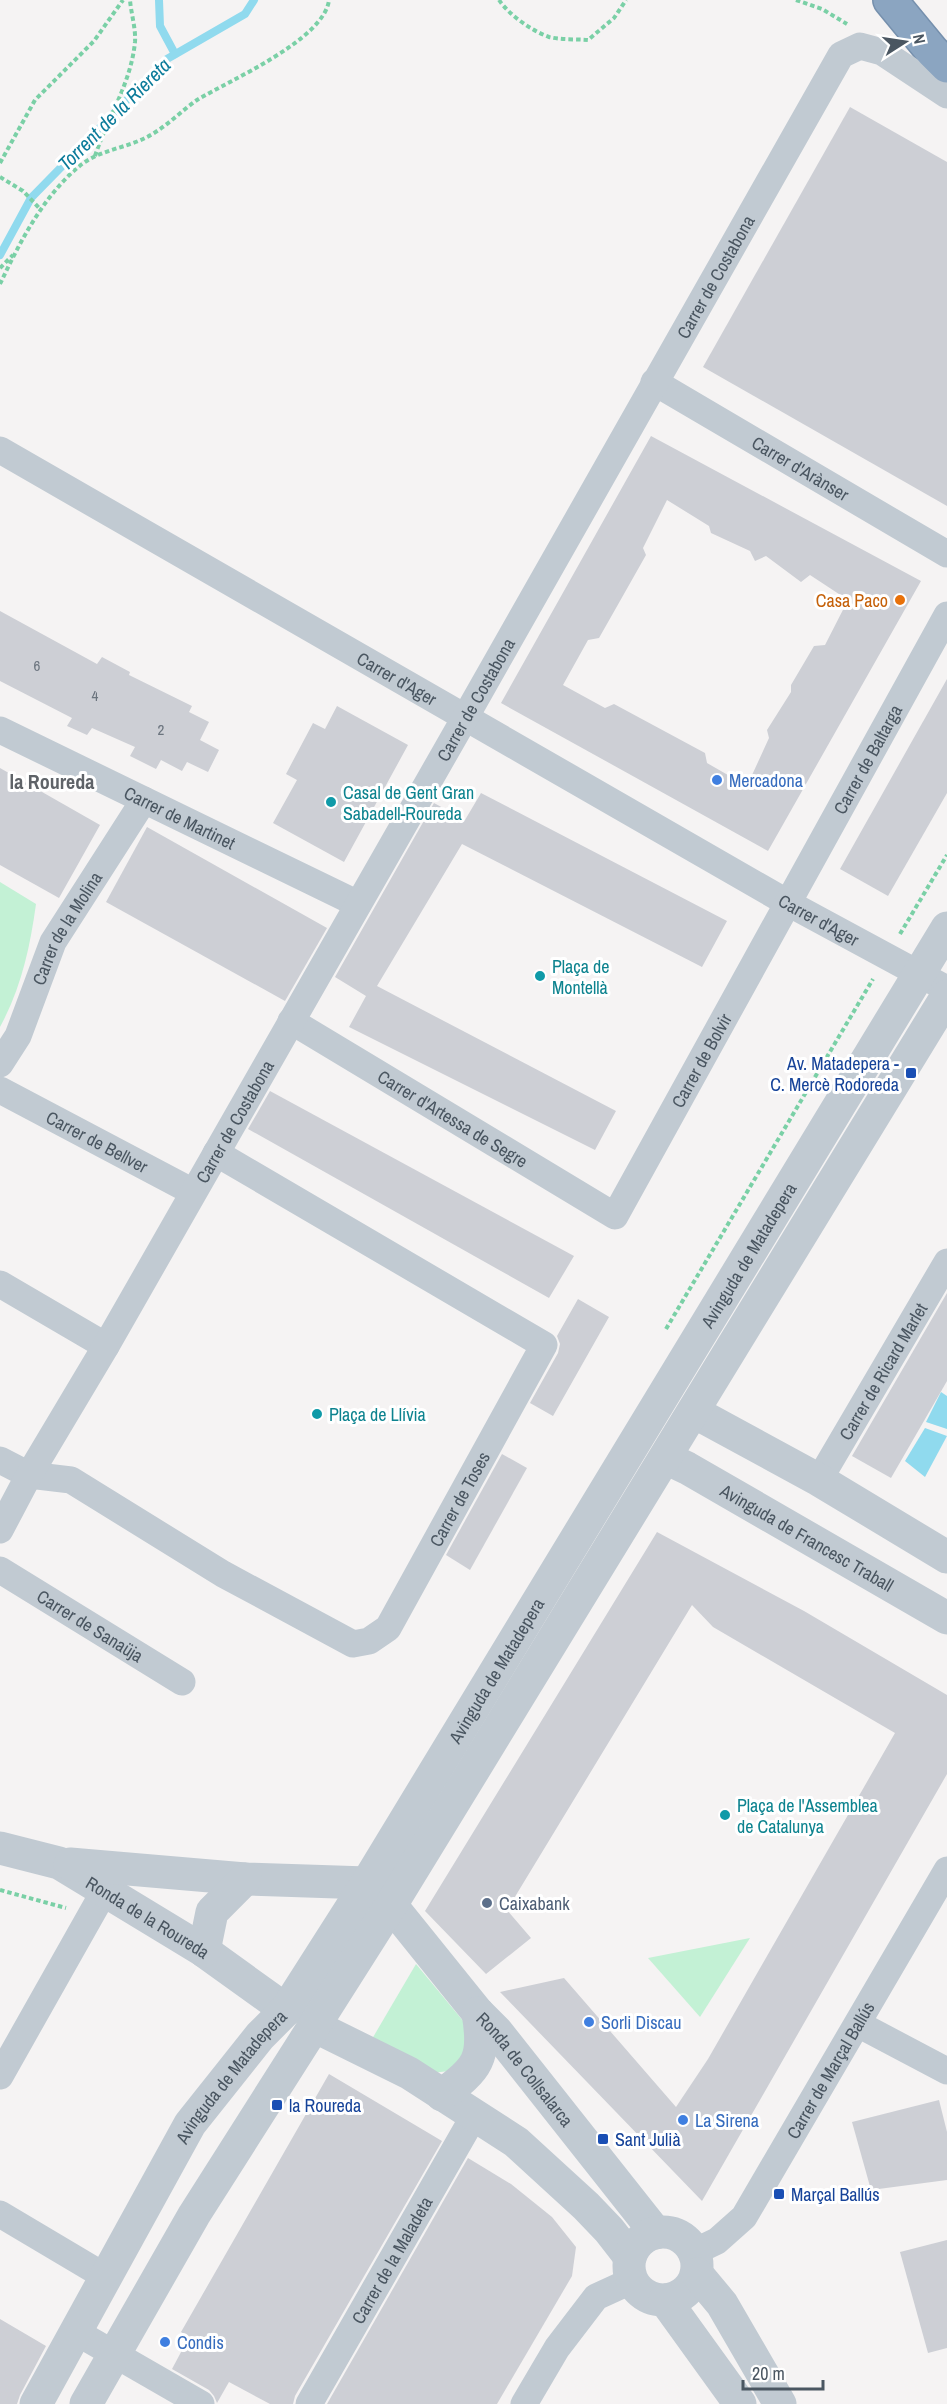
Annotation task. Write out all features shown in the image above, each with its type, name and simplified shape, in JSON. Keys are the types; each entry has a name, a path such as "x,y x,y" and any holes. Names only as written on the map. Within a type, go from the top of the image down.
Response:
{"highway":[{"path":"890,0 947,66"}],"street":[{"path":"858,50 882,52 947,95"},
{"name":"Carrer de Costabona","path":"0,1530 29,1475 106,1346 654,382 858,50"},
{"name":"Carrer d'Arànser","path":"654,382 947,554"},
{"name":"Carrer d'Ager","path":"0,450 788,903 933,983"},
{"name":"Carrer de Baltarga","path":"788,903 947,615"},
{"name":"Carrer de Martinet","path":"0,730 358,904"},
{"name":"Carrer de la Molina","path":"0,1064 18,1036 53,942 144,800"},
{"name":"Carrer de Bolvir","path":"615,1216 788,903"},
{"name":"Avinguda de Matadepera","path":"36,2404 190,2124 260,2036 286,2010 933,983 947,928"},
{"name":"Avinguda de Matadepera","path":"86,2404 194,2216 392,1905 947,996"},
{"name":"Carrer d'Artessa de Segre","path":"291,1021 615,1216"},
{"name":"Carrer de Bellver","path":"0,1090 194,1192"},
{"name":"Carrer de Toses","path":"29,1475 71,1480 224,1574 353,1644 369,1641 388,1628 544,1345 216,1153"},
{"name":"Carrer de Ricard Marlet","path":"819,1480 947,1262"},
{"path":"0,1284 106,1346"},
{"path":"694,1412 819,1480 947,1557"},
{"name":"Avinguda de Francesc Traball","path":"666,1458 947,1618"},
{"path":"0,1460 29,1475"},
{"name":"Carrer de Sanaüja","path":"0,1570 182,1682"},
{"name":"Ronda de la Roureda","path":"0,1848 59,1863 204,1951 286,2010"},
{"path":"59,1863 244,1879 368,1883 392,1905"},
{"name":"Carrer de Marçal Ballús","path":"696,2263 744,2217 947,1870"},
{"path":"204,1951 212,1912 244,1879"},
{"path":"0,2076 105,1890"},
{"name":"Ronda de Collsalarca","path":"392,1905 478,2013 497,2031 656,2233"},
{"path":"286,2010 409,2073 516,2142 609,2230 646,2295 665,2300 676,2298 685,2292 696,2263"},
{"path":"442,2095 470,2074 477,2060 483,2040 478,2013"},
{"path":"858,2024 947,2071"},
{"name":"Carrer de la Maladeta","path":"309,2404 474,2116"},
{"path":"0,2214 106,2277"},
{"path":"524,2404 557,2348 596,2297 632,2269 640,2242 656,2233 678,2236 688,2242 696,2263 780,2404"},
{"path":"665,2300 740,2404"},
{"path":"76,2332 201,2404"}],"path":[{"path":"0,163 35,100 94,41 123,0"},
{"path":"95,156 124,88 131,64 135,39 130,0"},
{"path":"0,284 15,252 41,210 81,165 95,156 147,137 195,102 269,61 304,38 328,7 329,0"},
{"path":"499,0 528,26 550,37 588,40 614,18 626,0"},
{"path":"796,0 822,9 847,24 858,50"},
{"path":"0,177 23,191 41,210"},
{"path":"0,268 15,252"}],"green space":[{"path":"0,882 36,904 24,967 14,998 0,1027"},
{"path":"750,1938 700,2017 648,1958"},
{"path":"416,1964 464,2022 469,2051 449,2071 432,2073 372,2039"}],"water":[{"path":"941,1392 947,1396 947,1429 926,1422"},
{"path":"925,1428 947,1436 925,1477 905,1461"}],"building":[{"path":"850,107 947,162 947,506 703,367"},
{"path":"651,436 921,581 768,851 501,703","holes":["667,500 709,526 711,533 750,551 755,561 766,556 801,582 810,575 848,600 825,645 814,646 791,685 791,692 767,730 769,738 747,786 707,763 705,753 614,704 605,708 563,685 588,640 599,638 646,555 643,548"]},
{"path":"0,611 97,664 102,657 130,672 129,675 192,706 189,712 209,722 200,740 219,750 208,772 187,762 182,771 161,760 156,769 130,756 135,747 92,728 87,735 67,726 72,718 0,681"},
{"path":"947,679 947,793 888,896 840,869"},
{"name":"Casal de Gent Gran Sabadell-Roureda","path":"337,706 408,745 344,862 273,823 297,780 286,774 313,723 325,729"},
{"path":"0,768 100,825 59,898 0,865"},
{"path":"481,793 727,921 702,967 462,844 377,986 616,1111 595,1150 349,1027 366,996 335,977 434,803 465,820"},
{"path":"147,827 327,928 285,1001 106,902"},
{"path":"270,1091 574,1256 549,1298 248,1129"},
{"path":"947,1293 947,1381 891,1478 852,1456"},
{"path":"578,1299 609,1317 553,1416 530,1403 558,1353 560,1344 557,1336"},
{"path":"502,1454 527,1468 470,1570 446,1555"},
{"path":"657,1532 804,1611 947,1695 947,1774 702,2201 500,1992 564,1978 676,2107 708,2059 895,1733 713,1627 692,1605 507,1910 531,1938 486,1974 425,1911"},
{"path":"329,2074 442,2141 295,2396 293,2404 270,2404 229,2382 217,2403 209,2390 172,2369 189,2337 181,2332"},
{"path":"939,2100 947,2132 947,2180 871,2190 852,2122"},
{"path":"468,2158 511,2184 552,2217 576,2247 572,2276 497,2404 327,2404"},
{"path":"947,2240 947,2348 928,2353 900,2252"},
{"path":"0,2319 46,2346 17,2404 0,2404"}],"waterway":[{"path":"159,0 160,26 175,54"},
{"name":"Torrent de la Riereta","path":"0,255 31,198 167,59 245,14 254,0"}],"place":[{"name":"Casa Paco","path":"900,600"},
{"name":"Mercadona","path":"717,780"},
{"name":"Casal de Gent Gran Sabadell-Roureda","path":"331,802"},
{"name":"Plaça de Montellà","path":"540,976"},
{"name":"Av. Matadepera - C. Mercè Rodoreda","path":"911,1073"},
{"name":"Plaça de Llívia","path":"317,1414"},
{"name":"Plaça de l'Assemblea de Catalunya","path":"725,1815"},
{"name":"Caixabank","path":"487,1903"},
{"name":"Sorli Discau","path":"589,2022"},
{"name":"la Roureda","path":"277,2105"},
{"name":"La Sirena","path":"683,2120"},
{"name":"Sant Julià","path":"603,2139"},
{"name":"Marçal Ballús","path":"779,2194"},
{"name":"Condis","path":"165,2342"}],"district":[{"name":"la Roureda","path":"52,781"}]}
